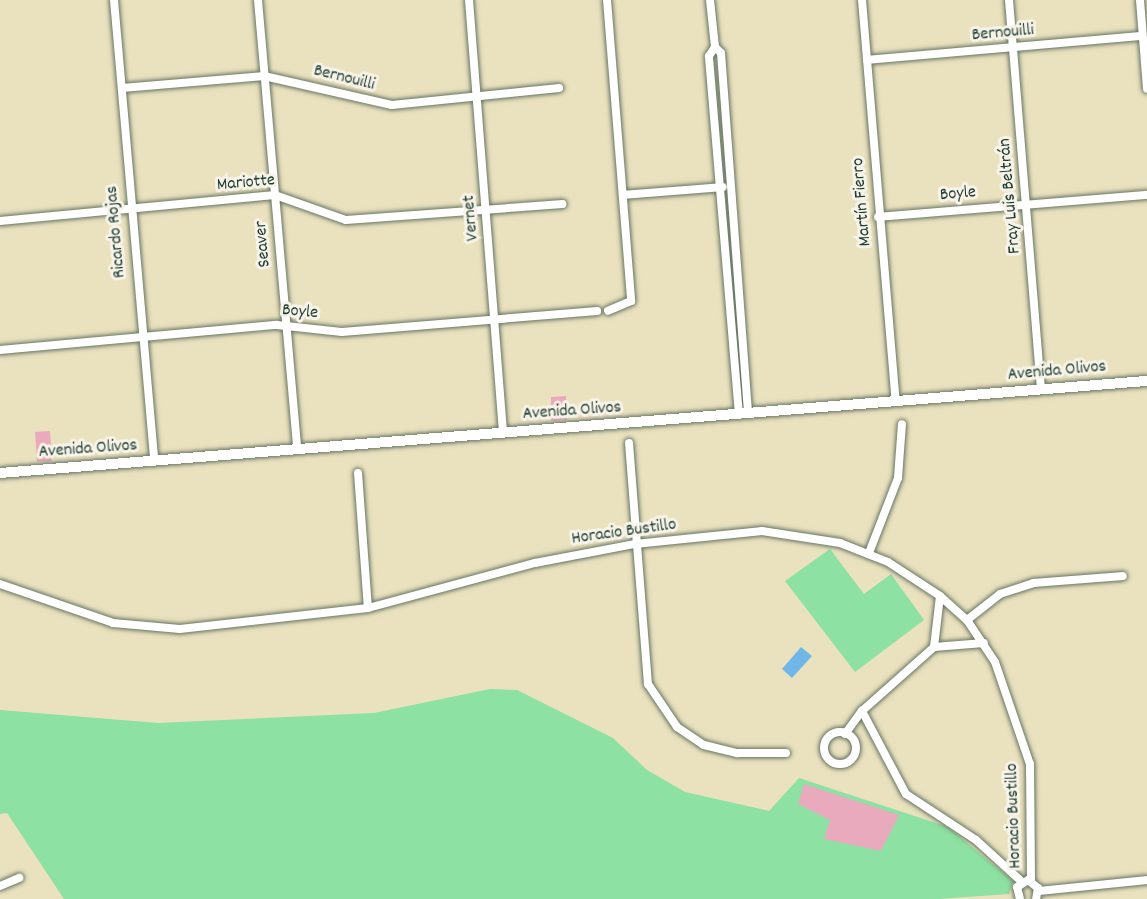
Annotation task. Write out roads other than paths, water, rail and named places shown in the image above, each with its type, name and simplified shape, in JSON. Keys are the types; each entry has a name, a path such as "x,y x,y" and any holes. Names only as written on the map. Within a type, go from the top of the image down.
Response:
{"street":[{"name":"Ricardo Rojas","path":"114,0 141,339 154,461"},
{"name":"Seaver","path":"258,0 297,449"},
{"name":"Vernet","path":"469,0 503,433"},
{"path":"607,0 631,302 608,311"},
{"path":"710,0 715,47 721,53 738,284 743,415"},
{"name":"Martín Fierro","path":"862,0 878,217 896,402"},
{"name":"Fray Luis Beltrán","path":"1009,0 1041,390"},
{"path":"1140,0 1147,89"},
{"name":"Bernouilli","path":"867,60 1142,36"},
{"path":"715,47 709,56 728,284 743,415"},
{"name":"Bernouilli","path":"122,88 264,76 382,104 559,88"},
{"path":"623,195 731,187"},
{"name":"Mariotte","path":"0,221 130,212 275,195 346,220 562,204"},
{"name":"Boyle","path":"878,217 1147,195"},
{"path":"728,284 738,284"},
{"name":"Boyle","path":"0,350 286,325 342,332 597,311"},
{"name":"Avenida Olivos","path":"0,473 1147,381"},
{"path":"869,553 898,478 902,424"},
{"path":"628,443 645,668 656,701 677,727 704,745 737,753 786,753"},
{"path":"358,472 368,608"},
{"name":"Horacio Bustillo","path":"0,584 71,612 150,627 273,622 368,608 535,563 635,544 762,531 811,536 869,553 940,596 967,620 984,643 1011,697 1030,764 1031,881"},
{"path":"967,620 999,594 1034,583 1123,576"},
{"path":"934,647 940,596"},
{"path":"845,734 862,711 934,647 984,643"},
{"path":"862,711 906,794 976,840 1022,882 1031,881 1037,895 1147,880"},
{"path":"833,734 845,734 854,742 855,754 846,763 834,763 825,755 825,743 833,734"},
{"path":"0,886 19,878"},
{"path":"1019,899 1022,882"}],"water":[{"path":"801,647 812,656 792,678 782,669"}]}
